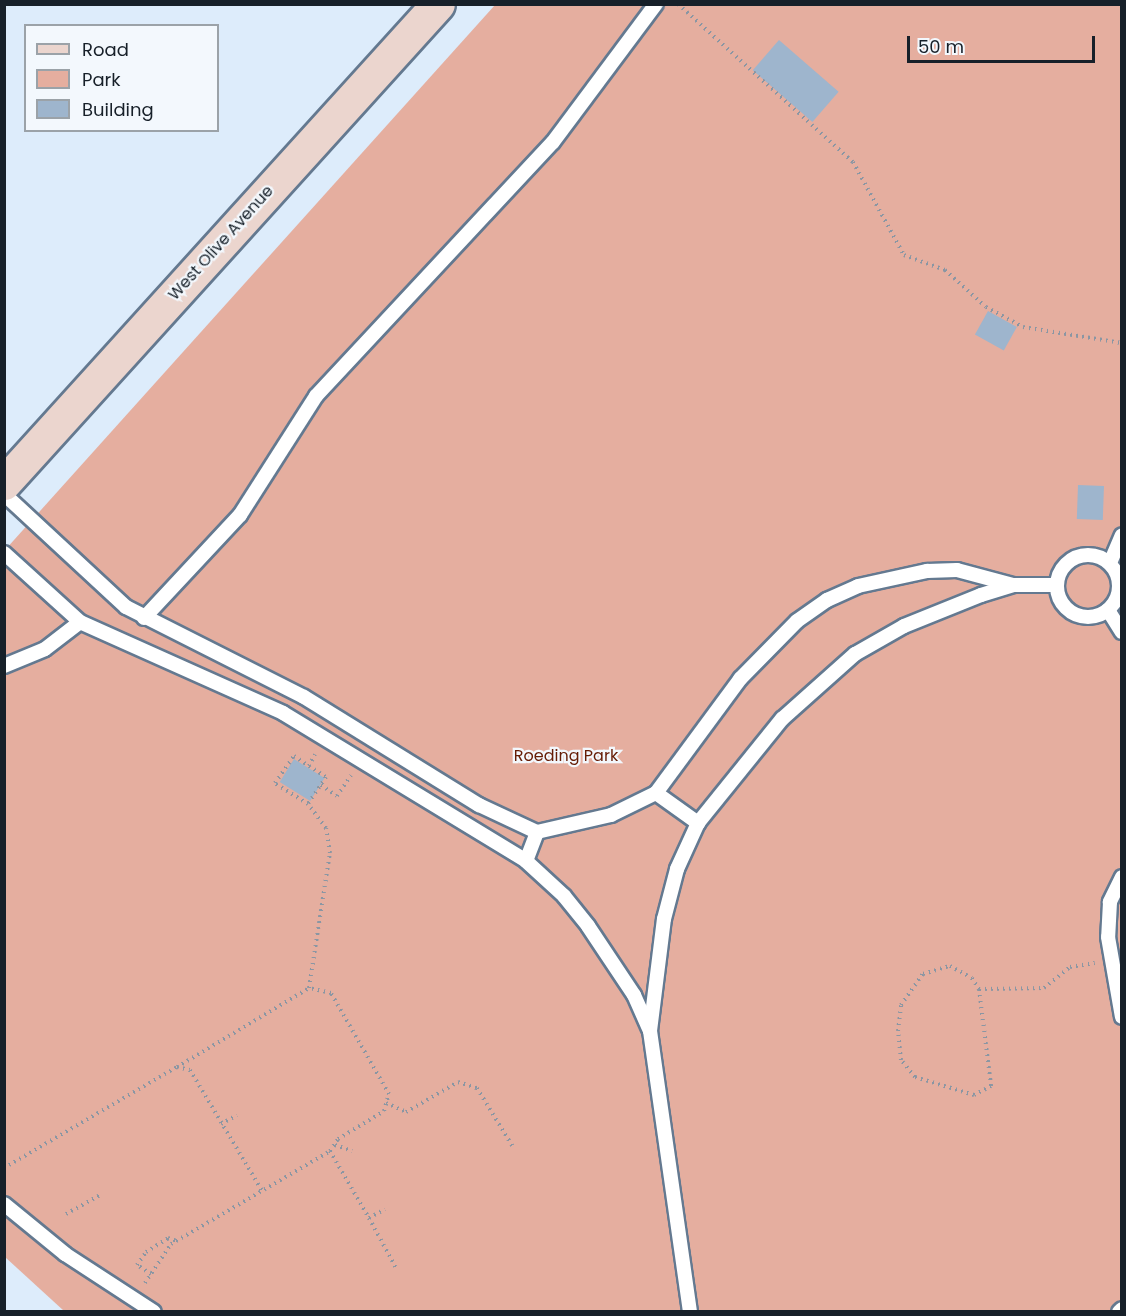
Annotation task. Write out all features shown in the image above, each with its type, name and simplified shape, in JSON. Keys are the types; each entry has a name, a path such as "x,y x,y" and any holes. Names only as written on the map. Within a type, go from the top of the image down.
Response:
{"main road":[{"name":"West Olive Avenue","path":"7,479 438,4"}],"lane":[{"path":"144,618 240,515 316,396 553,142 656,4"},
{"path":"7,479 106,592 144,618 304,697 478,805 537,832 611,815 656,793 760,657 827,600 858,586 927,570 957,570 1013,585 1056,585"},
{"path":"1110,563 1081,555 1063,566 1056,585 1062,604 1078,616 1108,610 1119,592 1110,563 1122,535"},
{"path":"4,553 80,622 243,693 324,736 526,861 564,896 609,954 650,1031"},
{"path":"690,1311 650,1031 664,919 677,869 698,823 767,736 828,674 904,626 1013,585"},
{"path":"1108,610 1122,632"},
{"path":"4,666 45,649 80,622"},
{"path":"656,793 698,823"},
{"path":"526,861 537,832"},
{"path":"1122,878 1109,911 1111,960 1122,1017"},
{"path":"4,1204 65,1254 154,1311"}],"path":[{"path":"678,4 853,162 904,255 945,270 986,307 1023,327 1122,344"},
{"path":"309,766 324,736"},
{"path":"308,804 326,777 294,756 275,783 308,804 326,828 330,853 309,988"},
{"path":"321,785 337,795 361,759"},
{"path":"978,989 991,1086 974,1095 915,1077 901,1060 898,1044 899,1016 907,992 923,974 940,966 961,970 978,989 1044,988 1070,967 1111,960"},
{"path":"9,1165 309,988 331,993 389,1094 384,1111 335,1145 330,1151 177,1241 134,1299"},
{"path":"177,1067 190,1070 262,1191"},
{"path":"386,1103 406,1112 458,1082 477,1088 513,1147"},
{"path":"221,1124 237,1115"},
{"path":"335,1145 352,1151"},
{"path":"330,1151 396,1268"},
{"path":"66,1214 99,1196"},
{"path":"369,1218 385,1209"},
{"path":"151,1274 137,1265 146,1252 168,1238 177,1241"}],"green space":[{"name":"Roeding Park","path":"495,5 1121,5 1121,1311 64,1311 5,1257 5,550"}],"building":[{"path":"779,40 839,92 812,122 753,70"},
{"path":"988,311 1017,327 1004,351 975,335"},
{"path":"1078,485 1104,486 1103,520 1077,519"},
{"path":"294,759 325,778 310,801 280,782"}]}
